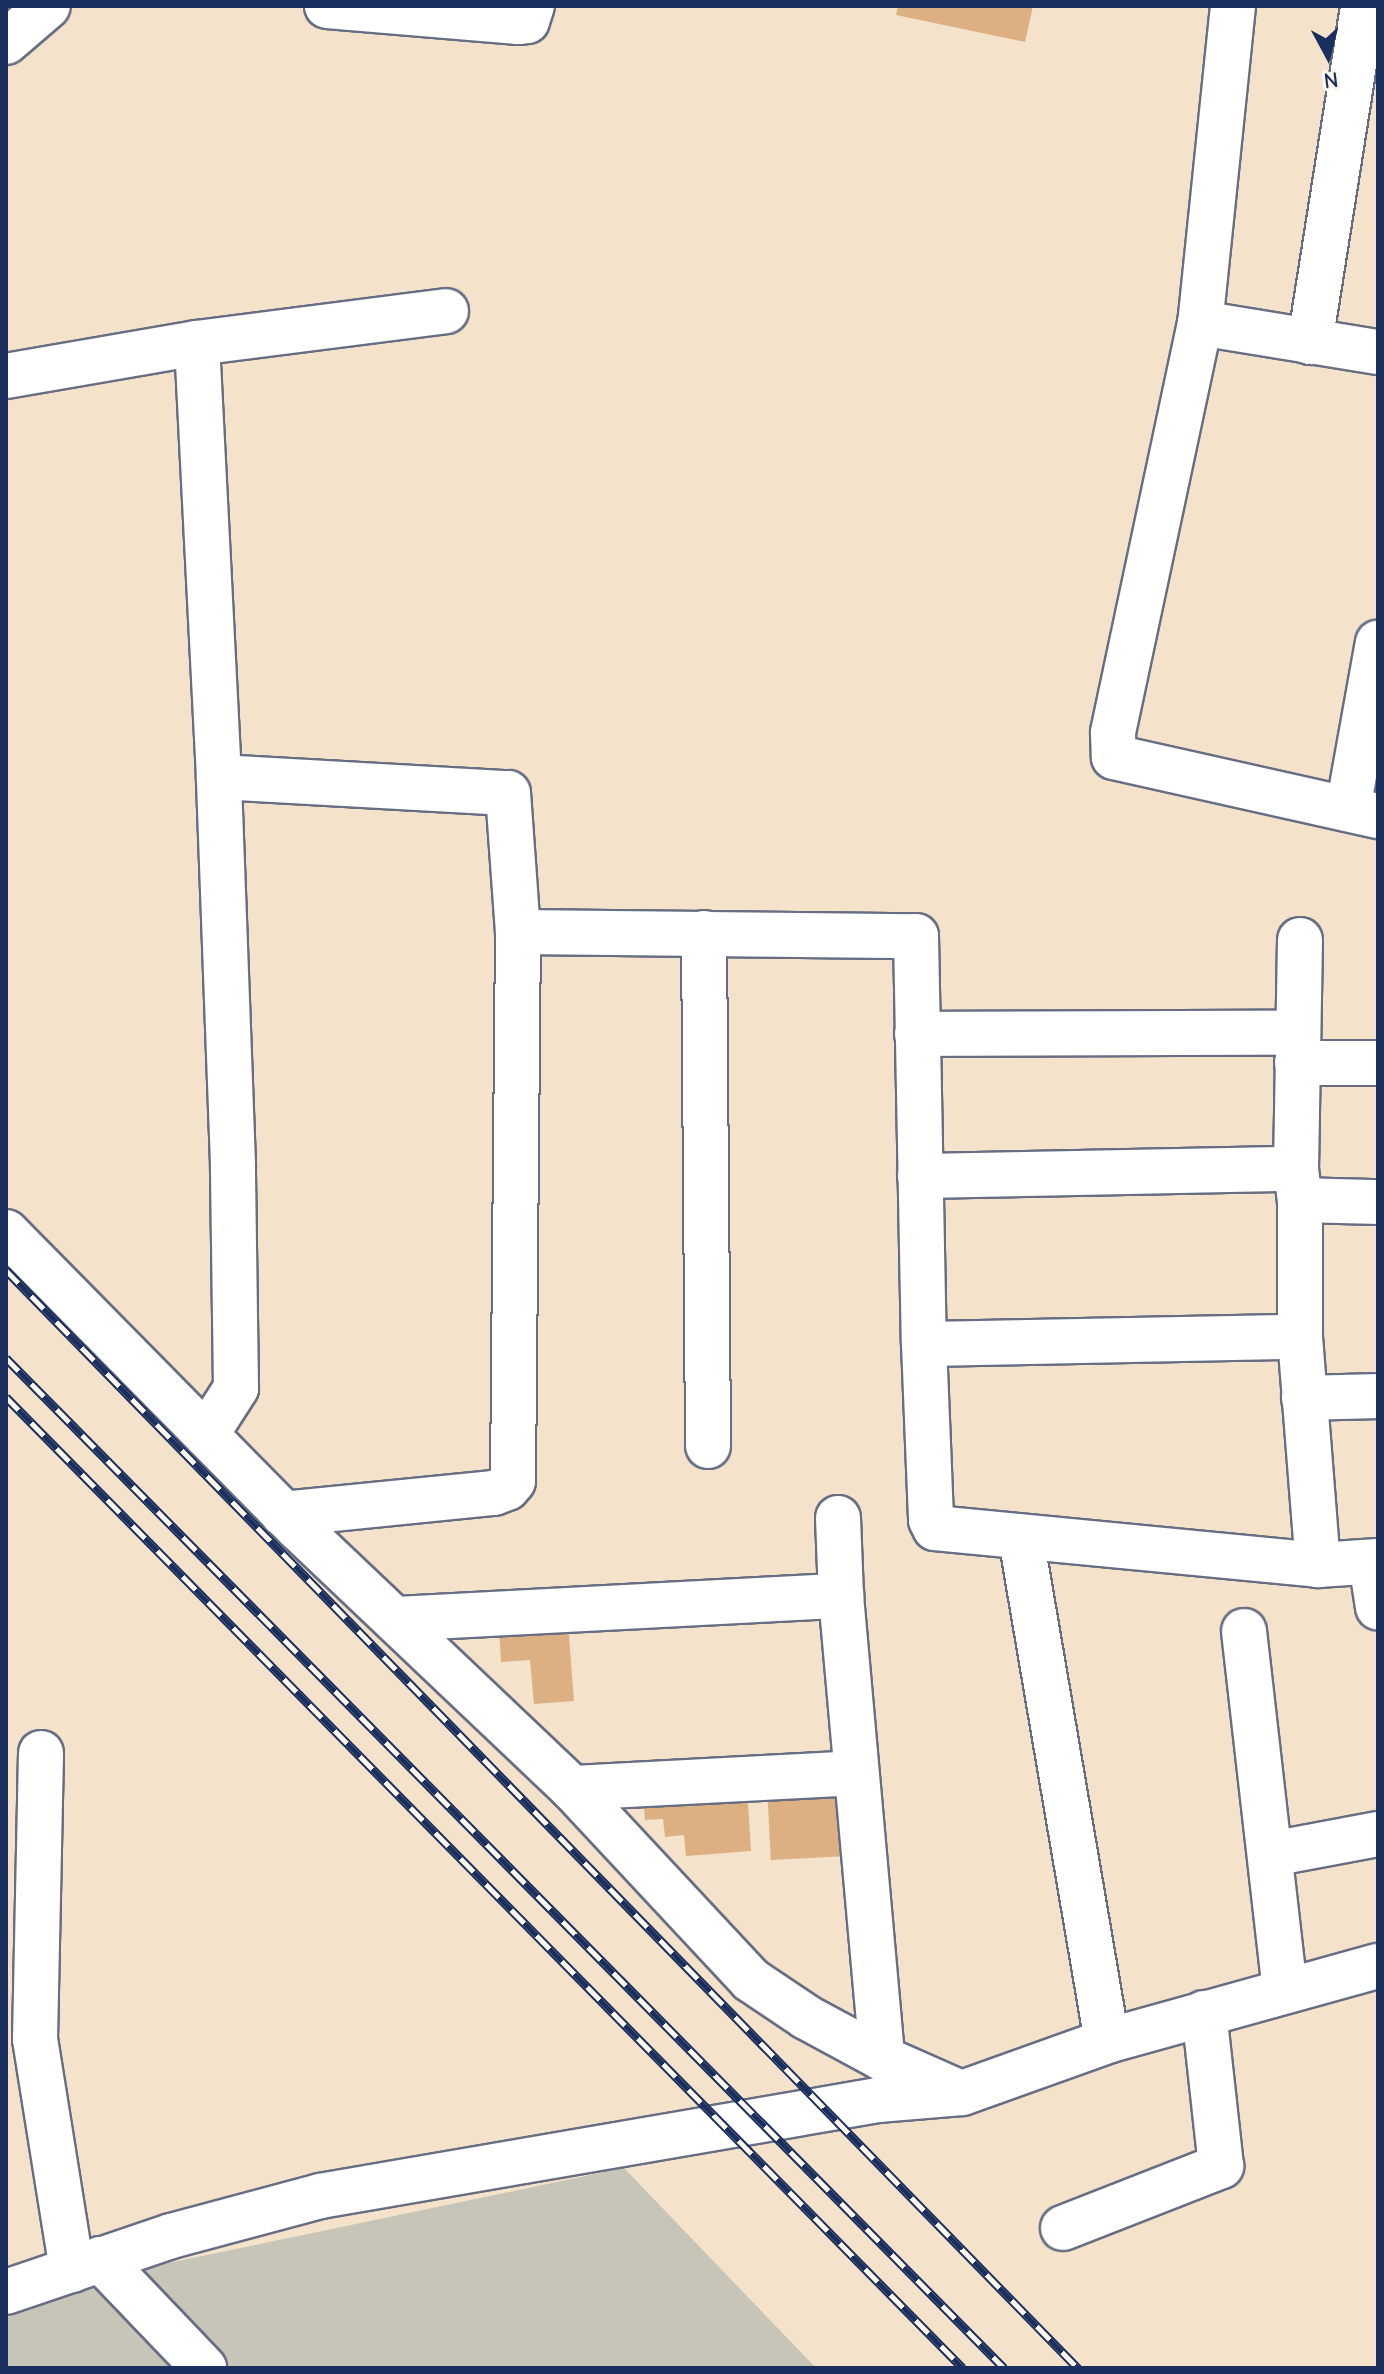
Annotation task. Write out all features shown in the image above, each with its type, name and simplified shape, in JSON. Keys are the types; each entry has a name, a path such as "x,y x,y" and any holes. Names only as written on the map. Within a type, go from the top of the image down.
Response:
{"street":[{"path":"6,42 48,6"},
{"path":"327,6 518,22 527,21 532,6"},
{"path":"1233,6 1200,323 1113,733 1114,757 1363,813 1378,643"},
{"path":"1310,342 1363,6"},
{"path":"6,376 197,343 446,311"},
{"path":"1200,323 1378,352"},
{"path":"197,343 219,777 233,1164 236,1388 206,1435"},
{"path":"219,777 508,793 518,932 513,1481 507,1488 494,1493 283,1514"},
{"path":"518,932 916,936 924,1344 931,1520 935,1528 1318,1565 1374,1561 1378,1607"},
{"path":"704,933 708,1446"},
{"path":"1300,940 1300,1337 1318,1565"},
{"path":"917,1034 1298,1048 1378,1063"},
{"path":"920,1176 1298,1184 1378,1202"},
{"path":"6,1232 283,1514 572,1788 751,1980 806,2017 882,2058 962,2093"},
{"path":"924,1344 1300,1337"},
{"path":"1304,1398 1378,1396"},
{"path":"838,1518 841,1596 882,2058"},
{"path":"1021,1538 1107,2041"},
{"path":"395,1619 841,1596"},
{"path":"1244,1631 1285,1991"},
{"path":"41,1753 21,2020 37,2067 86,2264 204,2368"},
{"path":"572,1788 856,1773"},
{"path":"1271,1854 1378,1834"},
{"path":"6,2292 86,2264 320,2196 878,2100 962,2093 1107,2041 1378,1966"},
{"path":"1063,2228 1221,2166 1204,2013"}],"shaded area":[{"path":"624,2168 816,2368 6,2368 6,2297"}],"building":[{"path":"898,6 1033,6 1025,42 896,15"},
{"path":"568,1623 574,1701 534,1704 530,1660 501,1662 499,1628"},
{"path":"845,1785 849,1856 771,1860 767,1789"},
{"path":"747,1787 751,1851 686,1856 684,1835 665,1837 663,1819 645,1820 643,1795"}],"railway":[{"path":"6,1270 1078,2368"},
{"path":"6,1358 1004,2368"},
{"path":"6,1397 963,2368"}]}
